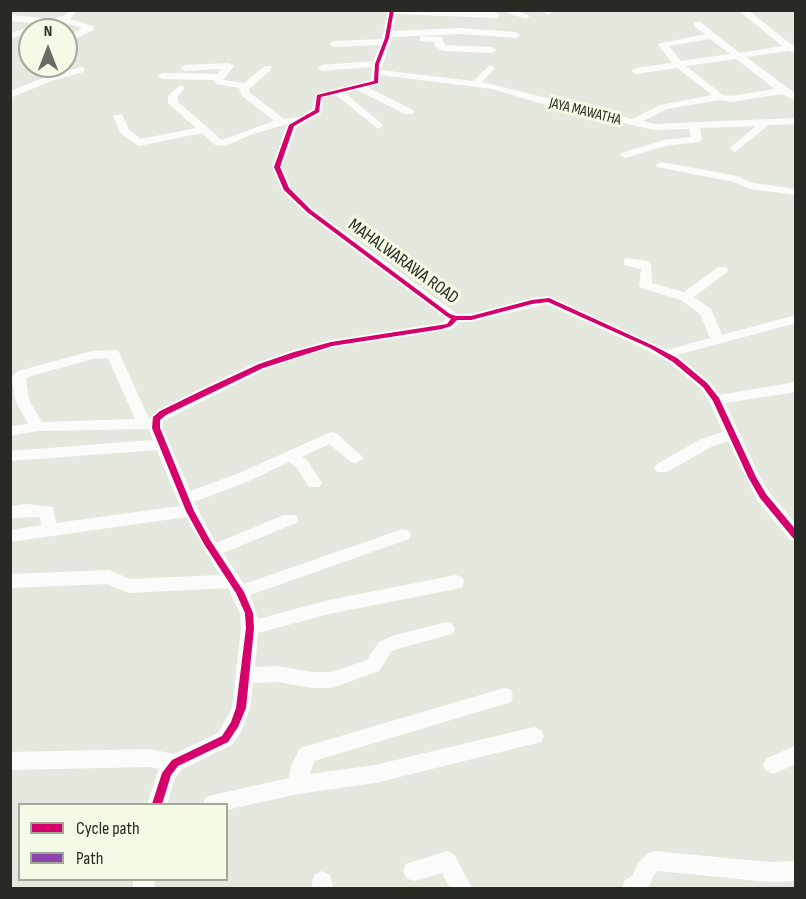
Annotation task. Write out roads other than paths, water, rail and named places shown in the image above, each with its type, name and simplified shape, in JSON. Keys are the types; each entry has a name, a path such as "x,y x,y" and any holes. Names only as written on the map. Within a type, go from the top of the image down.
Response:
{"street":[{"path":"392,11 499,13 526,16"},
{"name":"MAHALWARAWA ROAD","path":"392,11 387,38 377,68 376,82 319,96 317,111 292,125 277,167 286,189 309,211 443,312 455,318 471,318 532,302 549,300 666,354 696,376 716,400 743,460 763,496 795,536"},
{"path":"743,11 794,49"},
{"path":"697,24 795,98"},
{"path":"78,25 90,28 78,35"},
{"path":"334,44 461,31 516,35"},
{"path":"711,36 663,44 679,65 720,98"},
{"path":"387,38 434,39 439,41 438,45 443,48 492,51"},
{"path":"636,71 794,49"},
{"path":"177,76 192,66 229,66 219,78"},
{"path":"268,68 245,87 243,93 282,122"},
{"name":"JAYA MAWATHA","path":"322,68 377,68 476,83 660,128 795,121"},
{"path":"476,83 490,68"},
{"path":"10,94 51,78 81,70"},
{"path":"163,76 219,78"},
{"path":"219,78 220,82 245,87"},
{"path":"359,87 408,112"},
{"path":"180,88 173,96 173,103 216,142 222,144 282,122 300,120"},
{"path":"338,91 378,126"},
{"path":"632,123 664,107 783,91"},
{"path":"118,116 125,132 138,143 202,130"},
{"path":"735,149 769,121"},
{"path":"626,155 664,143 695,140 697,139 694,126"},
{"path":"661,165 737,179 750,186 795,192"},
{"path":"628,262 643,264 647,268 645,285 686,297 706,312 718,340"},
{"path":"686,297 722,270"},
{"path":"10,431 26,430 37,426 149,424 164,413 261,366 331,344 442,327 449,325 455,318"},
{"path":"666,354 795,319"},
{"path":"37,426 22,400 19,385 21,375 110,352 115,355 149,424 163,444 188,505 212,551 237,587 249,613 250,628 245,675 238,716 225,739 175,763 164,780 158,803"},
{"path":"716,400 795,387"},
{"path":"662,468 706,443 732,434"},
{"path":"10,536 188,505 332,437 356,458"},
{"path":"10,456 163,444"},
{"path":"292,457 302,464 314,483"},
{"path":"10,512 26,510 47,512 49,528 53,529"},
{"path":"212,551 290,519"},
{"path":"10,581 109,578 129,586 237,587 403,535"},
{"path":"250,628 329,607 456,582"},
{"path":"245,675 278,674 312,680 332,680 373,666 385,647 392,643 446,629"},
{"path":"298,785 301,766 307,754 504,696"},
{"path":"217,803 298,785 375,774 534,736"},
{"path":"773,765 795,754"},
{"path":"10,761 108,757 157,759 175,763"},
{"path":"414,871 447,861 461,888"},
{"path":"633,888 640,883 645,870 654,861 769,872 795,871"}]}
